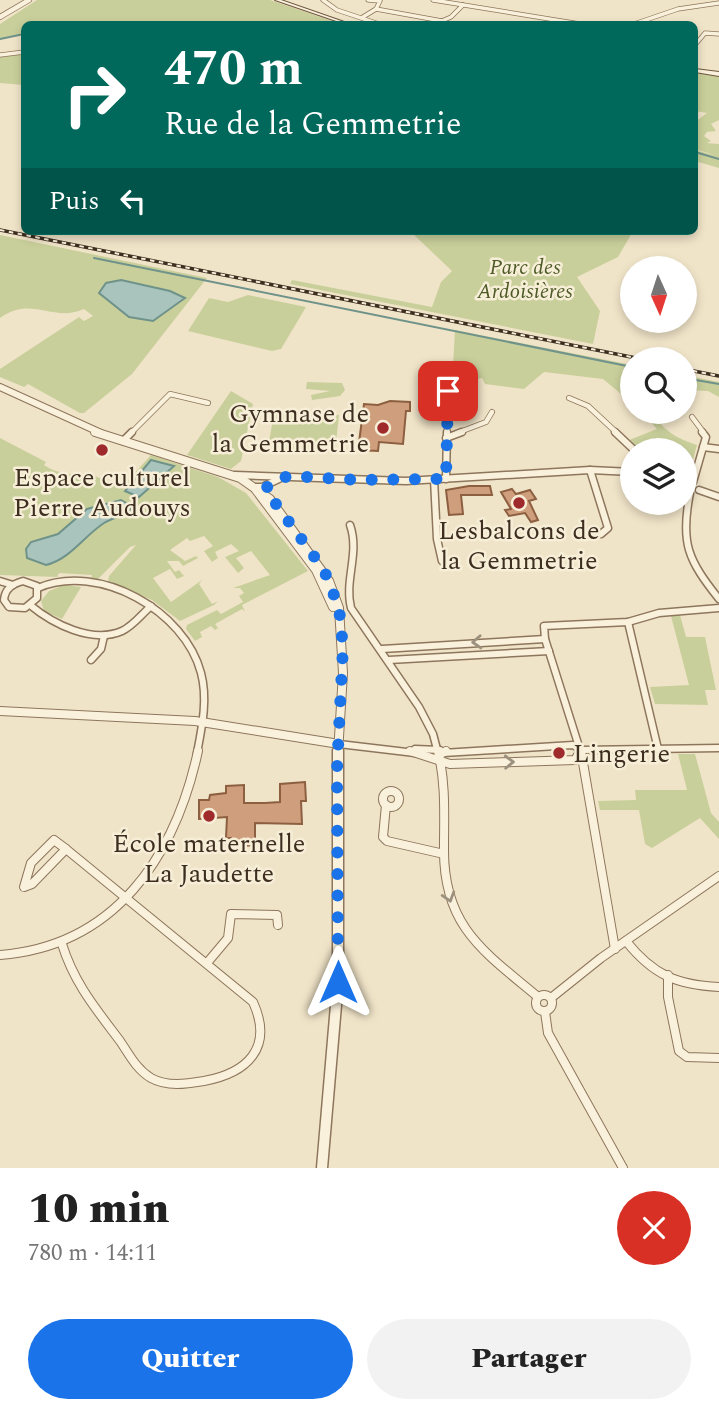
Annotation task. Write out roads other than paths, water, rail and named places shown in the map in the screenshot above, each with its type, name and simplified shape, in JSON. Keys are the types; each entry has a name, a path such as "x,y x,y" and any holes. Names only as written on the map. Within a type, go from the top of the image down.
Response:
{"main road":[{"path":"277,0 339,21"},
{"path":"698,72 719,74"}],"street":[{"path":"0,18 29,0"},
{"path":"323,0 337,10 372,21"},
{"path":"362,17 376,9 380,1 368,0"},
{"path":"433,0 562,21"},
{"path":"643,21 678,9 719,3"},
{"path":"440,21 463,5"},
{"path":"376,9 428,21"},
{"path":"698,41 705,33 719,34"},
{"path":"0,55 21,52"},
{"path":"446,479 448,379"},
{"path":"0,384 57,414 122,441 233,475 254,487 266,489 324,570 335,595 341,622 343,673 339,744 338,982 322,1168"},
{"path":"122,441 170,394 208,403"},
{"path":"569,398 588,406 621,438"},
{"path":"446,438 486,422 492,412"},
{"path":"697,424 706,437 697,468"},
{"path":"703,447 719,449"},
{"path":"233,475 434,480 590,470 620,471"},
{"path":"590,470 608,528 601,534"},
{"path":"254,487 266,475"},
{"path":"266,489 276,479 291,476"},
{"path":"434,480 437,539 442,561"},
{"path":"254,487 316,570 341,622"},
{"path":"697,487 719,497"},
{"path":"683,515 687,549 696,569 719,599"},
{"path":"350,525 356,537 350,605 389,660 434,738 439,755 446,812 446,892 459,922 538,997"},
{"path":"0,581 13,585"},
{"path":"0,955 28,953 62,944 93,927 126,896 159,853 176,824 194,769 202,722 203,688 197,660 180,631 151,606 128,594 97,585 60,582 38,588 26,581 13,585 4,594 3,605 16,609 30,605 38,596 38,588"},
{"path":"30,605 56,621 104,636 122,632 151,606"},
{"path":"615,949 580,750 545,639 544,626 628,622 659,613 719,608"},
{"path":"628,622 658,749"},
{"path":"91,660 101,649 104,636"},
{"path":"382,649 394,646 545,639"},
{"path":"389,660 549,651"},
{"path":"0,711 202,722 339,744 439,755 450,764 575,760 580,750"},
{"path":"407,750 439,755 448,750 573,745 580,750 719,748"},
{"path":"386,805 383,837 387,842 444,853"},
{"path":"62,944 81,994 117,1037 136,1066 161,1083 195,1082 230,1075 243,1068 258,1046 261,1022 253,1002 126,896 66,849 54,840 31,863 24,887 32,884 66,849"},
{"path":"551,998 719,876"},
{"path":"207,963 228,938 231,914 277,915 278,925"},
{"path":"626,941 644,961 667,975 696,987 719,986"},
{"path":"667,975 668,997 679,1051 687,1057 719,1058"},
{"path":"538,997 544,995 551,998"},
{"path":"538,997 537,1006 545,1012 548,1033 623,1168"},
{"path":"545,1012 552,1007 551,998"}],"water":[{"path":"121,280 170,291 185,298 153,321 129,317 99,293 106,283"},
{"path":"151,460 174,466 139,497 125,491"},
{"path":"121,500 133,507 104,523 62,558 46,565 27,558 26,549 31,542 58,534 87,509"}],"waterway":[{"path":"0,39 21,35"},
{"path":"698,153 719,159"},
{"path":"94,258 620,365"},
{"path":"697,380 719,384"}],"railway":[{"path":"0,230 21,234"},
{"path":"25,235 620,355"},
{"path":"697,372 719,376"}],"place":[{"name":"Gymnase de la Gemmetrie","path":"383,428"},
{"name":"Espace culturel Pierre Audouys","path":"102,450"},
{"name":"Lesbalcons de la Gemmetrie","path":"519,503"},
{"name":"Lingerie","path":"559,753"},
{"name":"École maternelle La Jaudette","path":"209,816"}],"park label":[{"name":"Parc des Ardoisières","path":"525,279"}]}
